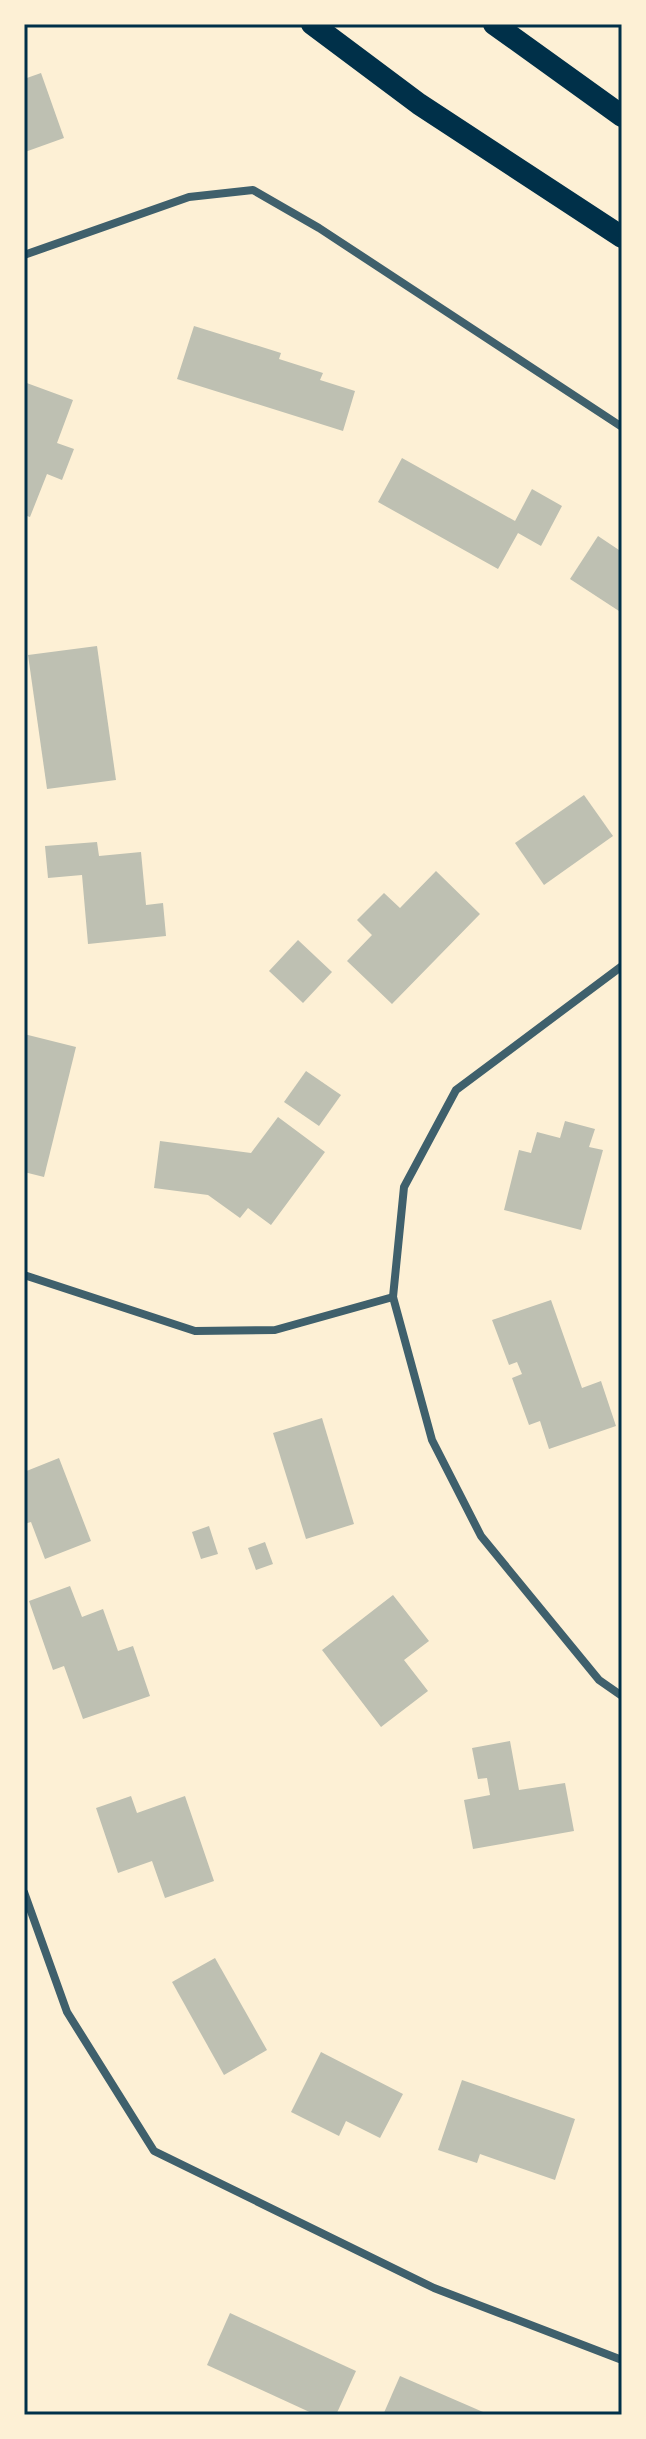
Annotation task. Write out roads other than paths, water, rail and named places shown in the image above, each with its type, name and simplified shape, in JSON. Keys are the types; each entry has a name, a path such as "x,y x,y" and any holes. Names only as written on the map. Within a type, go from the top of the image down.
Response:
{"highway":[{"path":"312,24 419,104 622,237"},
{"path":"494,24 622,116"}],"street":[{"path":"24,255 189,197 253,190 319,228 622,427"},
{"path":"622,966 456,1090 404,1187 393,1297 432,1440 481,1536 599,1680 622,1696"},
{"path":"24,1275 195,1331 275,1330 393,1297"},
{"path":"24,1892 67,2012 154,2151 434,2288 622,2360"}]}
